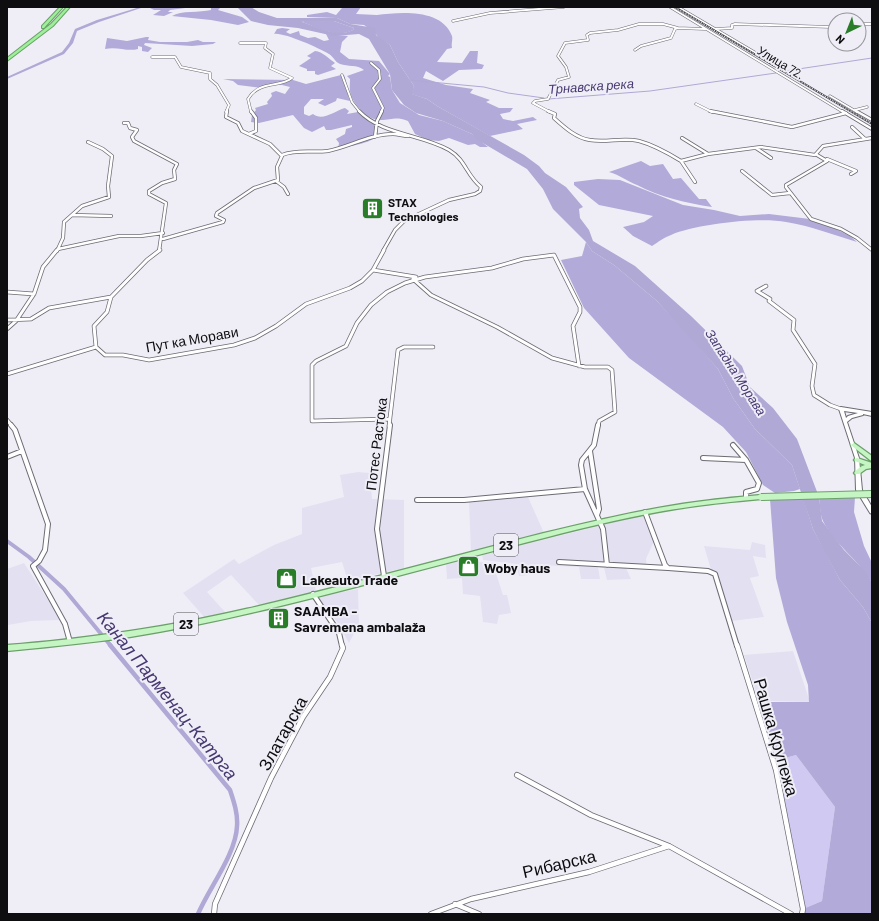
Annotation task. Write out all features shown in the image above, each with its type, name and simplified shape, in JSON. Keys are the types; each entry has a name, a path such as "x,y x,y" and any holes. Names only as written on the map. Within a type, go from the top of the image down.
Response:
{"highway":[{"path":"7,56 49,25 62,7"},
{"path":"7,60 69,7"}],"main road":[{"path":"854,445 872,460"},
{"path":"857,459 872,460"},
{"path":"857,459 872,465"},
{"path":"857,473 872,465"},
{"name":"23","path":"7,648 110,638 207,620 599,522 689,504 761,497 872,494"}],"street":[{"path":"453,22 490,13 564,7"},
{"name":"Улица 72.","path":"670,7 872,129"},
{"path":"678,7 756,53"},
{"path":"695,182 681,161 668,153 639,141 618,139 594,141 579,136 563,127 554,118 556,114 533,103 535,101 548,99 558,80 569,77 566,67 558,56 565,43 588,40 588,35 590,33 618,30 636,24 663,24 678,28 705,29"},
{"path":"716,29 730,30 732,28 731,26 735,24 827,27"},
{"path":"635,50 641,46 671,38 675,29 678,28"},
{"path":"240,43 266,43 265,48 273,54 270,68 292,78 290,80 262,87 249,96 247,100 248,105 257,120 256,132 249,134"},
{"path":"152,57 175,57 181,67 210,73 210,79 219,84 224,100 229,105 225,115 226,117 238,123 242,130 256,139 268,143 282,155"},
{"path":"371,63 378,68 380,76 374,88 383,108 377,123 374,137"},
{"path":"342,75 346,80 349,99 362,115 377,123 411,136"},
{"path":"830,96 872,120"},
{"path":"696,104 715,113 792,128 846,113"},
{"path":"855,110 867,107"},
{"path":"7,374 96,347 94,326 98,318 107,312 111,297 147,260 159,251 163,239 162,233 166,203 148,192 157,186 175,179 174,170 177,165 150,148 134,141 132,137 137,130 130,128 128,123 124,123"},
{"path":"852,127 865,139"},
{"path":"276,181 278,178 277,167 282,155 290,151 317,152 337,150 374,137 391,134 411,136"},
{"name":"Пут ка Морави","path":"96,347 105,355 123,355 146,360 238,344 271,330 306,304 354,286 373,270 395,230 404,221 426,213 450,200 475,194 481,190 481,187 468,174 460,158 437,145 411,136"},
{"path":"682,138 708,154"},
{"path":"817,155 823,146 872,138"},
{"path":"7,329 16,320 34,294 43,267 58,249 63,238 64,222 75,210 82,206 109,197 106,183 112,169 112,156 103,149 88,142"},
{"path":"681,161 708,154 767,147 817,155 849,166 856,171 851,174"},
{"path":"756,148 771,158"},
{"path":"827,159 786,185 790,193 811,219 841,229 857,238 872,250"},
{"path":"742,171 772,195 790,193"},
{"path":"163,239 223,222 224,220 216,216 217,213 254,188 276,181"},
{"path":"276,181 284,187 288,194"},
{"path":"72,215 111,216"},
{"path":"58,249 118,236 141,236 162,233"},
{"path":"390,419 312,421 312,365 322,358 346,346 355,326 365,313 385,293 413,279 448,271 494,267 527,258 554,255 580,307 580,312 573,326 579,366"},
{"path":"373,270 417,278"},
{"path":"413,279 431,295 497,327 552,358 579,366 608,368 612,370 616,407 615,412 614,415 604,417 599,421 594,446 582,460 585,489 603,529 607,565"},
{"path":"766,286 757,291 770,299 769,301 794,320 793,330 815,364 812,386 814,395 830,405 841,409 862,414 872,414"},
{"path":"7,292 34,294"},
{"path":"7,320 34,318 49,308 111,297"},
{"name":"Потес Растока","path":"384,576 377,530 398,350 404,347 433,347"},
{"path":"841,409 854,445 857,459 859,490 868,508 872,512"},
{"path":"845,421 850,417 862,414"},
{"path":"7,420 11,423 15,430 48,524 46,546 39,561 33,566 65,624 70,642"},
{"path":"733,445 746,460 759,485 755,490 746,492 746,498"},
{"path":"7,457 22,451"},
{"path":"590,451 599,509 597,515"},
{"path":"703,458 746,460"},
{"path":"418,500 464,500 573,492 585,489"},
{"path":"645,512 665,565 668,568"},
{"path":"559,562 668,568"},
{"name":"Рашка Крупежа","path":"668,568 711,571 715,574 776,770 803,909 802,914"},
{"name":"Златарска","path":"214,914 214,904 271,778 303,717 330,677 343,648 343,640 336,627 313,594"},
{"path":"517,775 591,815 669,846 791,914"},
{"name":"Рибарска","path":"431,914 455,904 631,860 669,846"},
{"path":"455,904 479,914"}],"shaded area":[{"path":"148,7 193,7 170,10 168,12 173,12 164,16 153,15 161,10 154,10"},
{"path":"361,7 356,14 377,15 408,13 430,16 439,20 447,27 452,36 452,48 447,49 437,62 462,63 470,51 478,51 477,63 484,65 482,69 459,70 443,81 426,71 423,78 446,85 473,89 470,93 490,100 486,102 499,108 513,108 510,112 500,114 503,119 513,121 533,117 537,120 517,124 523,129 490,136 427,99 411,94 414,86 398,62 390,45 380,39 374,32 364,25 350,24 337,18 307,17 307,15 327,12 336,15 342,8"},
{"path":"211,8 220,8 218,10 242,17 249,22 238,25 211,20 172,16 185,12 211,10"},
{"path":"334,21 354,28 353,30 347,32 334,33 302,22"},
{"path":"277,29 290,29 286,32 290,34 299,31 300,35 308,38 315,37 324,41 329,40 326,34 348,36 342,42 340,52 349,59 379,61 390,74 388,76 390,77 392,90 400,103 419,115 443,121 472,134 488,147 480,147 475,144 468,145 449,138 439,141 428,140 415,134 408,121 400,119 376,120 371,118 362,112 355,103 350,91 350,79 347,76 364,70 358,67 340,64 329,54 301,41 285,35 274,34"},
{"path":"149,37 148,40 160,42 187,42 198,40 203,42 216,42 213,44 192,46 145,43 144,45 152,48 148,52 142,51 142,47 138,46 138,49 134,50 114,48 105,49 107,38 127,41"},
{"path":"315,51 323,54 335,63 331,66 336,69 318,75 315,74 315,71 307,71 307,69 299,66 311,58 307,56"},
{"path":"344,75 350,101 337,98 336,101 325,106 318,103 324,99 311,99 304,107 304,114 309,116 313,114 321,117 345,108 349,111 347,114 358,112 377,122 378,131 377,135 370,141 338,149 339,143 336,139 345,134 346,129 352,127 352,125 331,130 326,130 324,126 312,132 304,128 293,115 259,123 251,122 252,115 256,110 255,108 268,104 267,102 272,96 271,93 276,91 285,94 290,87 278,84 262,88 238,85 233,81 223,79 293,80 306,84"},
{"path":"641,161 650,166 663,164 673,179 681,178 699,199 706,199 712,207 664,196 609,172"},
{"path":"598,179 620,180 683,205 740,216 769,214 810,219 832,227 850,236 857,242 813,228 786,222 760,220 728,222 682,231 669,236 652,246 633,236 623,227 644,222 653,216 599,205 574,185 574,182"},
{"path":"586,242 592,251 614,265 657,301 718,369 733,398 755,429 792,465 800,489 775,493 763,485 746,452 723,427 629,358 584,308 561,260 582,256"},
{"path":"358,472 370,473 372,499 404,500 404,568 348,581 342,562 311,568 316,591 259,605 231,575 207,592 226,613 205,618 183,593 234,559 239,564 274,545 302,534 302,508 344,497 340,475"},
{"path":"528,497 544,533 471,553 469,502"},
{"path":"803,497 813,529 840,580 863,607 872,623 872,914 802,914 803,909 822,901 835,807 796,755 778,760 760,702 809,702 808,685 787,622 776,578 770,499"},
{"path":"819,497 855,497 854,512 864,546 872,563 872,583 861,567 828,530 822,519"},
{"path":"635,517 648,517 655,539 646,559 647,569 626,568 631,579 607,580 604,568 598,567 600,579 581,579 579,567 539,565 538,574 519,576 516,564 483,560 482,555"},
{"path":"752,542 765,545 766,558 753,556 759,576 750,578 764,617 732,621 718,576 712,573 704,546 750,550"},
{"path":"458,561 498,563 499,572 496,573 503,595 507,595 511,613 499,615 497,624 483,622 480,596 463,594 462,578 447,579 446,564"},
{"path":"24,563 60,620 31,621 8,625 7,569"},
{"path":"358,589 359,624 349,643 337,622 320,598 331,594"},
{"path":"793,651 810,702 759,701 744,655"},
{"path":"796,755 835,807 822,901 803,909 776,770 778,760"}],"water":[{"name":"Западна Морава","path":"237,7 251,7 259,12 277,18 337,18 350,24 375,28 376,35 390,45 398,62 414,86 412,94 427,99 524,155 539,166 545,173 566,187 583,207 579,209 580,218 589,230 593,241 635,266 691,316 742,366 750,387 773,408 797,439 819,497 822,521 844,550 866,572 872,583 872,623 863,607 840,580 823,549 813,529 792,465 755,429 733,398 718,369 657,301 614,265 592,251 586,242 553,209 543,189 527,169 476,139 472,134 443,121 416,113 404,105 392,90 390,74 369,39 359,34 334,36 298,28 268,25 251,21","holes":["334,21 354,28 353,30 341,33 321,29 302,22"]}],"waterway":[{"path":"7,78 63,53 71,43 76,30 98,21 143,7"},
{"name":"Трнавска река","path":"785,71 872,58"},
{"name":"Трнавска река","path":"549,99 650,91 776,73"},
{"name":"Трнавска река","path":"409,80 484,87 508,93 544,98"},
{"name":"Канал Парменац-Катрга","path":"7,541 29,557 64,589 111,646"},
{"name":"Канал Парменац-Катрга","path":"110,645 230,790 237,817 235,837 227,859 198,914"}],"railway":[{"path":"675,7 872,124"}],"place":[{"name":"STAX Technologies","path":"373,209"},
{"name":"Woby haus","path":"468,567"},
{"name":"Lakeauto Trade","path":"287,579"},
{"name":"SAAMBA - Savremena ambalaža","path":"278,618"}]}
